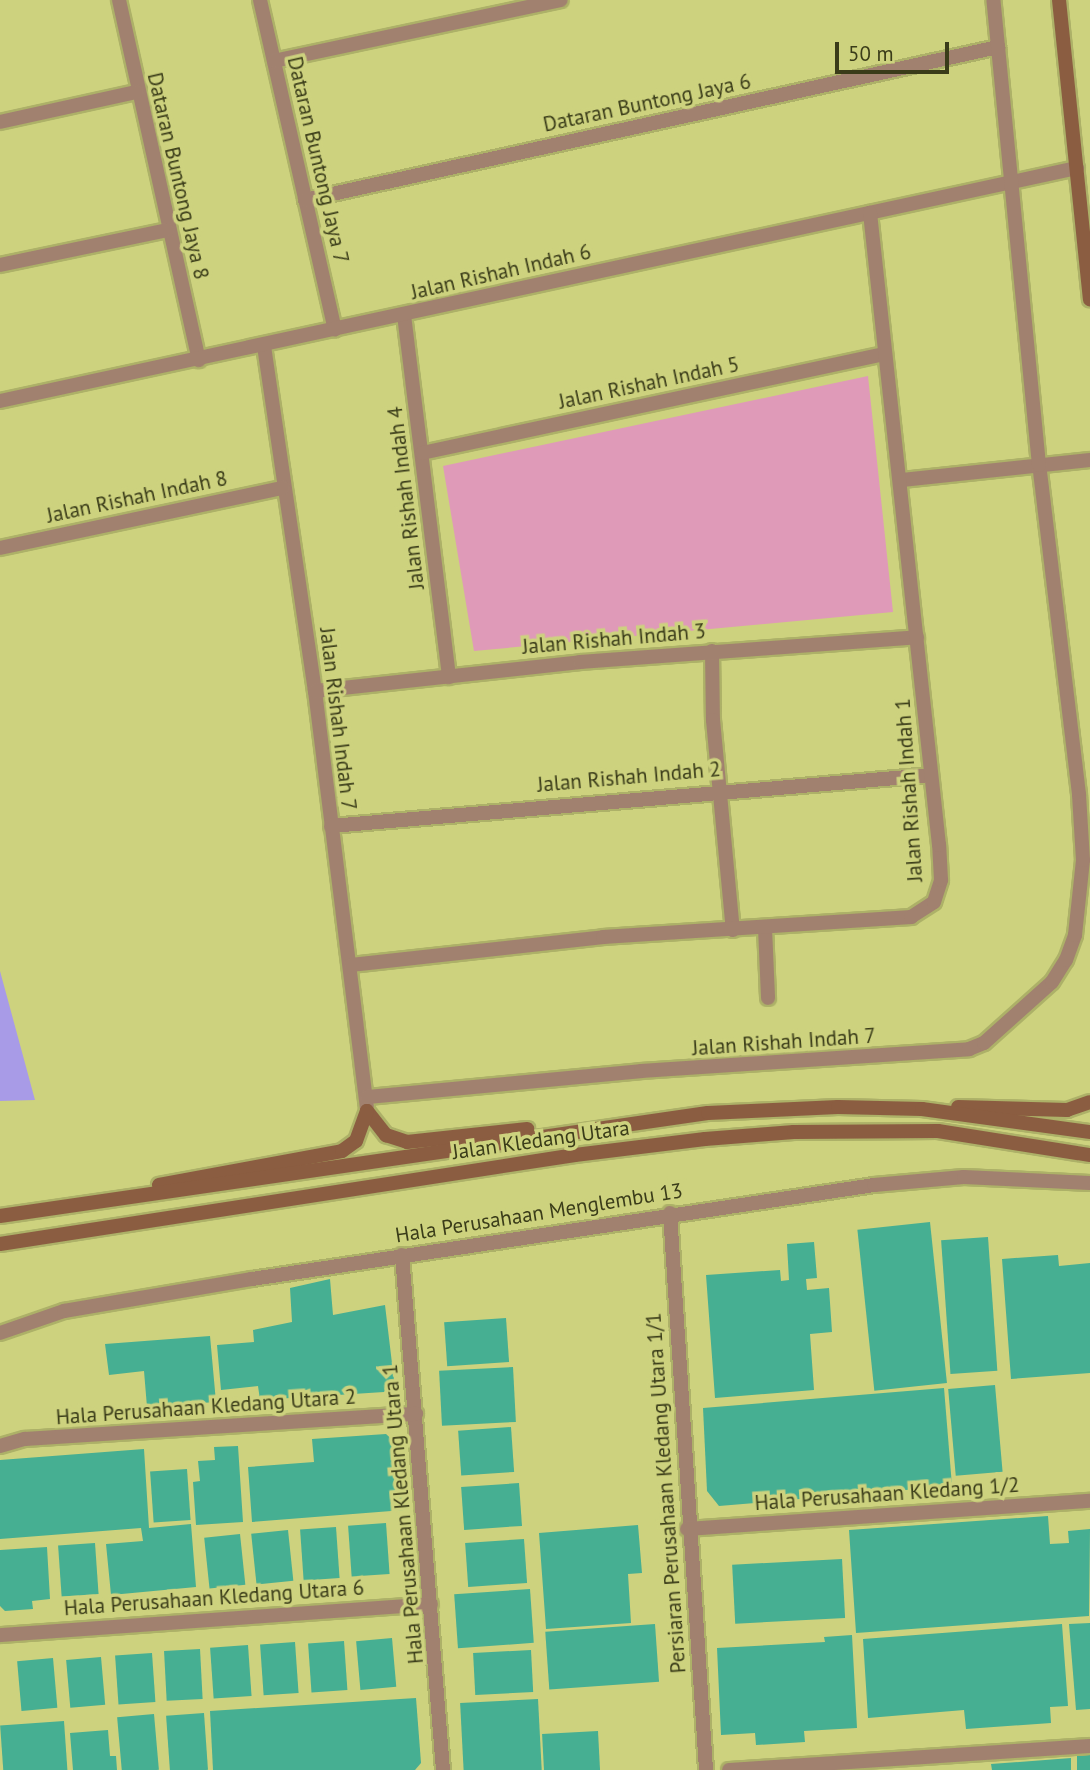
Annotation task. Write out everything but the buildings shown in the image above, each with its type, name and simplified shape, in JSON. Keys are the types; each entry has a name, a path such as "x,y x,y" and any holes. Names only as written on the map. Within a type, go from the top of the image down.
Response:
{"main road":[{"path":"1059,0 1090,299"},
{"path":"922,1109 1067,1110 1090,1102"},
{"path":"367,1104 386,1135 407,1142 495,1130 562,1131"},
{"path":"111,1199 186,1178 342,1151 356,1141 367,1104"},
{"name":"Jalan Kledang Utara","path":"0,1216 562,1131 708,1113 838,1107 922,1109 1090,1132"},
{"name":"Jalan Kledang Utara","path":"0,1244 575,1155 705,1139 794,1132 938,1131 1090,1155"}],"street":[{"name":"Dataran Buntong Jaya 8","path":"119,0 167,229 199,360"},
{"name":"Dataran Buntong Jaya 7","path":"260,0 335,330"},
{"path":"274,61 561,0"},
{"name":"Jalan Rishah Indah 7","path":"264,346 315,691 367,1104 641,1071 969,1049 984,1043 1052,982 1066,960 1075,935 1083,860 1039,465 993,0"},
{"name":"Dataran Buntong Jaya 6","path":"305,200 999,47"},
{"path":"0,122 137,92"},
{"name":"Jalan Rishah Indah 6","path":"0,401 1077,168"},
{"name":"Jalan Rishah Indah 1","path":"351,965 603,937 911,917 934,902 941,880 902,480 884,354 870,213"},
{"path":"0,265 167,229"},
{"name":"Jalan Rishah Indah 4","path":"404,315 449,677"},
{"name":"Jalan Rishah Indah 5","path":"422,453 884,354"},
{"path":"902,480 1090,460"},
{"name":"Jalan Rishah Indah 8","path":"0,548 283,488"},
{"name":"Jalan Rishah Indah 3","path":"315,691 712,651 917,637"},
{"path":"712,651 719,789 733,930"},
{"name":"Jalan Rishah Indah 2","path":"331,826 719,789 931,775"},
{"path":"765,928 768,998"},
{"name":"Hala Perusahaan Menglembu 13","path":"0,1333 64,1311 670,1213 964,1177 1090,1183"},
{"name":"Persiaran Perusahaan Kledang Utara 1/1","path":"670,1213 687,1529 706,1770"},
{"name":"Hala Perusahaan Kledang Utara 1","path":"402,1255 443,1770"},
{"name":"Hala Perusahaan Kledang Utara 2","path":"0,1446 26,1439 416,1414"},
{"name":"Hala Perusahaan Kledang 1/2","path":"687,1529 1090,1501"},
{"name":"Hala Perusahaan Kledang Utara 6","path":"0,1635 431,1604"},
{"path":"729,1770 1090,1746"}],"shaded area":[{"path":"868,376 893,612 474,651 443,466"},
{"path":"0,971 35,1100 0,1101"}]}
